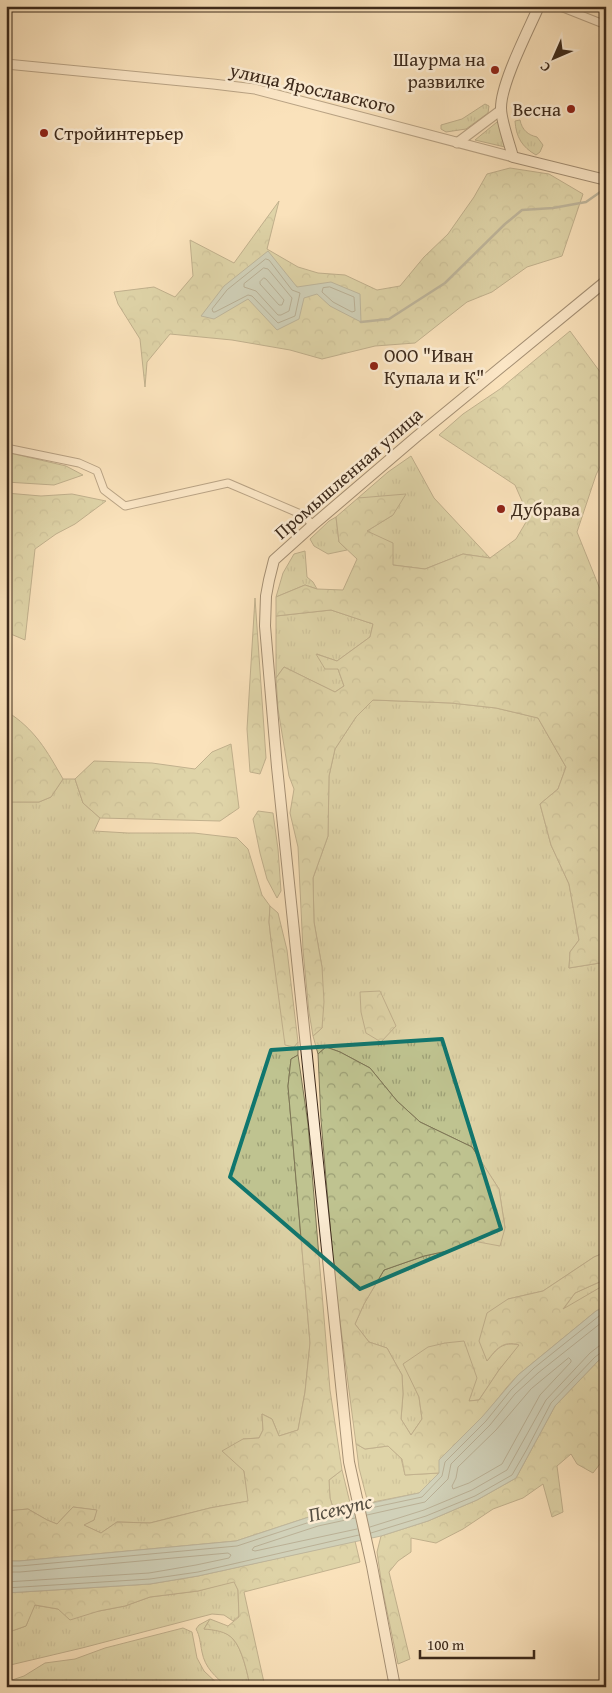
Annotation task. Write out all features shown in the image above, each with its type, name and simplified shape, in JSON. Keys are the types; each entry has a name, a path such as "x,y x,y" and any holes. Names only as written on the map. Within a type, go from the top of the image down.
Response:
{"main road":[{"path":"513,158 500,110 502,97 539,6"},
{"name":"улица Ярославского","path":"513,158 606,180"},
{"name":"Промышленная улица","path":"395,1687 372,1566 349,1462 277,767 265,626 266,596 274,560 416,437 606,282"}],"street":[{"path":"558,6 606,25"},
{"name":"улица Ярославского","path":"6,64 255,89 513,158"},
{"path":"457,143 500,110"},
{"path":"6,448 79,463 97,471 104,490 124,506 228,483 303,515 313,525"}],"highlighted area":[{"path":"442,1039 501,1229 360,1289 230,1177 271,1050"}],"green space":[{"path":"485,104 489,106 488,113 466,129 446,132 441,129 441,125 462,119"},
{"path":"520,120 526,132 537,137 543,145 540,152 536,155 523,145 518,137 515,121"},
{"path":"497,122 500,123 505,147 475,140"},
{"path":"510,168 549,174 583,194 562,256 527,267 492,292 467,302 415,343 375,346 322,359 290,350 232,340 170,334 147,362 145,387 140,339 118,304 114,292 154,287 175,297 193,276 190,240 234,263 279,201 267,249 298,267 318,273 345,275 377,290 400,286 424,257 448,234 474,197 487,174"},
{"path":"570,331 606,380 606,454 596,475 577,532 606,604 606,962 569,968 570,952 579,940 569,884 551,845 540,804 558,789 566,767 538,718 496,708 451,703 373,700 356,717 335,749 329,776 328,836 313,878 314,922 322,967 324,1002 322,1028 313,1036 303,950 298,847 290,813 294,789 289,776 278,709 276,678 284,667 335,692 344,686 338,669 325,669 316,654 337,661 370,637 373,624 331,610 276,616 276,597 305,585 317,589 343,590 357,559 339,542 336,517 358,498 406,494 393,515 367,531 393,543 393,565 425,569 463,554 490,558 516,539 529,517 515,485 439,435 463,414 500,389"},
{"path":"6,452 66,466 83,475 54,485 6,482"},
{"path":"411,456 434,498 490,558 463,554 425,569 393,565 367,531 393,515 375,498 358,498 388,472"},
{"path":"6,493 41,496 72,494 106,501 75,524 56,534 35,549 25,640 6,632"},
{"path":"336,517 339,542 347,550 328,554 314,546 310,539"},
{"path":"305,551 307,577 317,589 305,585 276,597 283,573 294,554"},
{"path":"255,598 266,758 260,774 250,772 247,729"},
{"path":"331,610 373,624 370,637 337,661 317,654 338,669 344,686 335,692 284,667 276,678 276,616"},
{"path":"373,700 451,703 496,708 538,718 566,767 558,789 540,804 551,845 569,884 579,940 570,952 569,968 606,962 606,1009 602,1048 606,1049 606,1252 594,1257 543,1291 508,1299 487,1361 504,1345 520,1345 499,1370 479,1400 468,1401 404,1363 419,1397 422,1419 411,1435 401,1419 402,1375 387,1348 369,1342 355,1324 364,1304 384,1270 424,1256 447,1251 505,1228 499,1189 472,1147 420,1122 397,1101 370,1068 340,1052 326,1047 318,1054 313,1036 322,1028 322,967 314,922 313,878 328,836 329,776 335,749 356,717"},
{"path":"6,711 33,733 46,750 63,779 51,797 39,802 6,802"},
{"path":"231,744 239,808 220,821 100,818 83,803 75,779 94,761 152,763 195,769 212,752"},
{"path":"63,779 75,779 83,803 100,818 94,831 194,833 237,838 248,849 262,895 270,906 269,922 280,1001 294,1047 298,1042 298,1055 291,1059 288,1086 310,1343 305,1392 298,1430 279,1436 272,1419 262,1414 263,1430 259,1438 243,1439 244,1471 249,1501 210,1508 150,1523 117,1522 101,1533 83,1525 94,1520 96,1510 73,1507 57,1524 28,1509 6,1511 6,802 39,802 51,797"},
{"path":"258,811 273,813 281,891 277,898 267,879 260,853 253,819"},
{"path":"270,906 278,913 287,950 298,1042 294,1047 285,1045 269,922"},
{"path":"380,991 396,1026 381,1042 366,1033 361,1012 360,992"},
{"path":"326,1047 340,1052 370,1068 397,1101 420,1122 472,1147 499,1189 505,1228 500,1246 473,1241 384,1270 364,1304 355,1324 369,1342 387,1348 402,1375 401,1419 411,1435 422,1419 419,1397 403,1364 428,1347 464,1341 477,1378 469,1401 479,1400 519,1345 509,1344 500,1347 487,1361 479,1341 487,1313 508,1299 543,1291 594,1257 606,1252 606,1279 575,1293 563,1309 606,1284 606,1306 596,1311 518,1375 439,1473 405,1475 402,1459 388,1446 365,1449 356,1444 335,1283 321,1120 318,1054"},
{"path":"298,1055 308,1124 330,1390 342,1470 329,1480 330,1498 334,1511 315,1515 236,1541 6,1561 6,1511 28,1509 57,1524 73,1507 97,1510 94,1520 84,1525 101,1533 117,1522 150,1523 248,1501 244,1471 222,1451 243,1439 259,1438 263,1430 262,1414 272,1419 279,1436 298,1430 305,1392 310,1343 288,1086 291,1059"},
{"path":"606,1279 606,1284 562,1311 575,1293"},
{"path":"606,1355 606,1456 593,1473 577,1464 571,1454 557,1466 563,1512 552,1517 543,1484 523,1498 493,1509 463,1529 436,1543 411,1538 411,1552 398,1561 389,1572 410,1659 398,1664 382,1587 377,1552 381,1536 428,1521 477,1500 516,1478 555,1406"},
{"path":"356,1444 365,1449 388,1446 401,1458 405,1475 439,1473 419,1493 368,1503 359,1468"},
{"path":"342,1470 351,1507 334,1511 330,1498 329,1480"},
{"path":"355,1541 360,1562 244,1592 265,1687 250,1687 242,1655 230,1636 216,1630 204,1629 210,1619 228,1626 239,1617 238,1590 234,1582 198,1591 150,1597 125,1606 99,1611 70,1620 58,1609 35,1605 26,1626 6,1633 6,1593 150,1584 198,1576"},
{"path":"234,1581 238,1590 239,1616 233,1621 224,1615 212,1614 6,1666 6,1633 26,1626 34,1605 58,1609 99,1611 125,1606 150,1597 198,1591"},
{"path":"210,1619 204,1629 223,1632 236,1643 244,1662 250,1687 227,1687 208,1667 203,1658 196,1629 199,1625"},
{"path":"183,1628 192,1632 197,1658 204,1671 221,1687 6,1687 6,1682 24,1676 45,1663 75,1659 105,1648"}],"water":[{"path":"268,251 297,287 331,282 360,294 361,322 330,306 317,294 304,298 299,319 277,330 248,299 214,319 201,316 224,286"},
{"path":"606,1306 606,1355 555,1406 516,1478 477,1500 428,1521 381,1536 198,1576 150,1584 6,1593 6,1561 236,1541 315,1515 419,1493 439,1473 439,1460 482,1417 518,1375 596,1311"}],"waterway":[{"path":"361,322 389,319 445,283 505,224 522,210 553,208 586,202 606,188"}],"place":[{"name":"Шаурма на развилке","path":"495,70"},
{"name":"Весна","path":"571,109"},
{"name":"Стройинтерьер","path":"44,133"},
{"name":"ООО \"Иван Купала и К\"","path":"374,366"},
{"name":"Дубрава","path":"501,509"}],"water label":[{"name":"Псекупс","path":"340,1508"}]}
